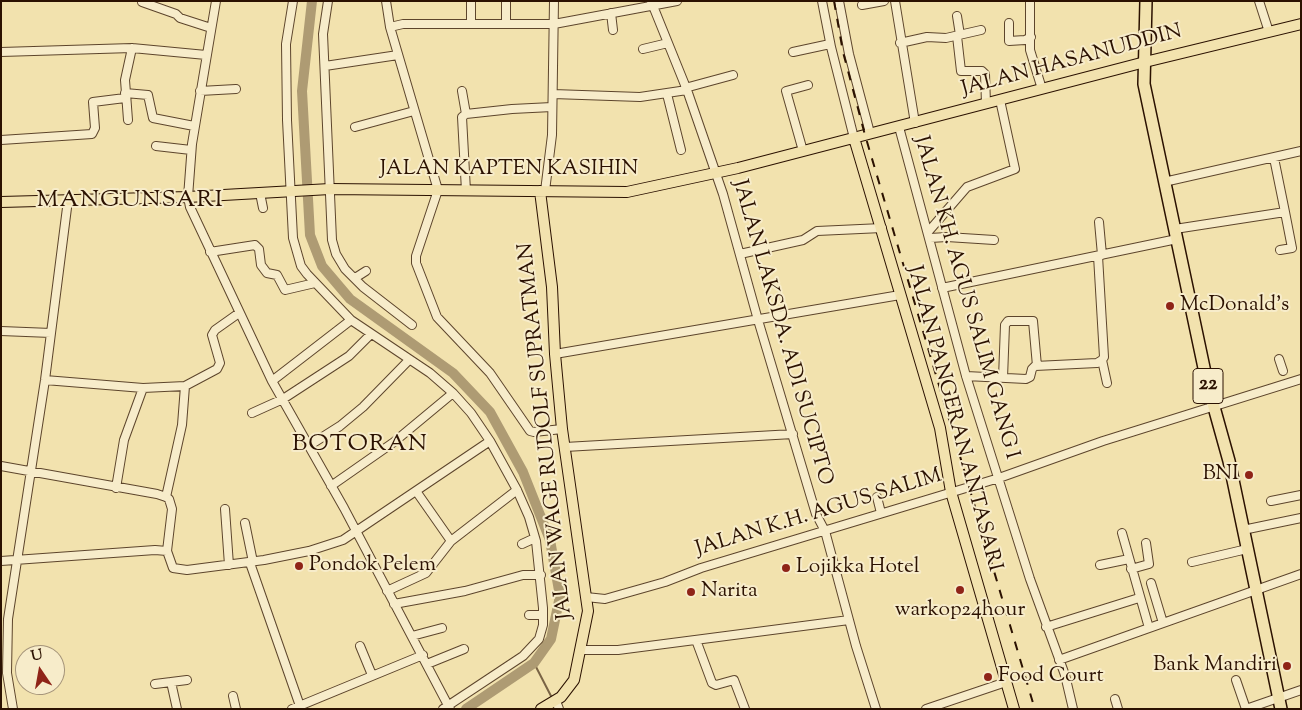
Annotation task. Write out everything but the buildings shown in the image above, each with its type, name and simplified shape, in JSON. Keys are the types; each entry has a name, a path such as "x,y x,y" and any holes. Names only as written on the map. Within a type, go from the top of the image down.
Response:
{"highway":[{"name":"22","path":"1146,1 1144,84 1213,405 1229,462 1280,703"}],"main road":[{"name":"JALAN HASANUDDIN","path":"854,138 1145,62 1301,24"},
{"name":"JALAN KAPTEN KASIHIN","path":"1,202 188,197 329,189 626,192 715,173 854,138"},
{"name":"JALAN PANGERAN ANTASARI","path":"854,138 940,428 951,492 1014,709"},
{"name":"JALAN WAGE RUDOLF SUPRATMAN","path":"541,709 558,705 574,680 582,650 588,611 562,429 555,354 553,294 542,191"}],"street":[{"path":"216,1 191,150 188,197 195,222 272,381 310,445 423,655 447,707 530,650 541,634 543,615 541,574 535,538 529,517 517,490 478,422 453,393 430,373 351,320 306,274 297,256 293,238 293,191 286,44 293,1"},
{"path":"328,1 323,34 332,240 336,254 354,278 368,292 412,325"},
{"path":"386,1 390,27 438,190 416,246 416,263 437,317 490,373 530,431 562,429"},
{"path":"471,1 471,24"},
{"path":"506,1 506,23"},
{"path":"542,191 552,135 554,1"},
{"path":"390,27 403,24 554,24 611,14 652,4 677,1"},
{"path":"822,1 830,44 854,138"},
{"path":"839,1 849,54 870,134"},
{"path":"862,5 884,1"},
{"path":"895,1 900,43 915,123"},
{"path":"1259,1 1268,32"},
{"path":"142,2 176,14 180,18 211,28"},
{"path":"1030,2 1030,50 1042,89"},
{"name":"JALAN LAKSDA. ADI SUCIPTO","path":"652,4 686,89 715,173 816,514 825,530 849,620 876,709"},
{"path":"611,14 613,30"},
{"path":"957,16 961,71 982,71 985,74 986,104"},
{"path":"1009,23 1009,41 1025,40 1031,37"},
{"path":"900,43 918,38 938,39 981,30"},
{"path":"643,49 668,43"},
{"path":"793,52 830,44"},
{"path":"1,52 132,48 206,55"},
{"path":"128,120 125,95 126,73 132,48"},
{"path":"325,66 398,55"},
{"path":"553,94 622,97 667,94 733,75"},
{"path":"802,151 786,91 808,85"},
{"path":"200,91 236,89"},
{"path":"462,91 466,114"},
{"path":"1,140 92,134 95,128 93,102 125,95 148,94 153,118 194,126"},
{"path":"667,94 682,150"},
{"path":"929,235 967,187 1015,169 1000,100"},
{"path":"466,190 462,117 466,114 533,106 552,108"},
{"path":"355,127 414,111"},
{"name":"JALAN KH. AGUS SALIM GANG I","path":"899,127 966,376 1046,627 1059,660 1073,709"},
{"path":"156,146 191,150"},
{"path":"1164,182 1301,151"},
{"path":"1274,158 1292,248 1280,250"},
{"path":"260,193 262,208"},
{"path":"13,709 7,673 4,622 45,380 68,200"},
{"path":"942,288 1100,255 1176,234 1285,212"},
{"path":"1099,222 1104,357 1102,360 1107,383"},
{"path":"740,254 803,240 817,231 882,228"},
{"path":"929,235 994,240"},
{"path":"210,252 255,245 259,249 261,265 267,273 277,275 285,290 315,283"},
{"path":"354,278 366,271"},
{"path":"555,354 900,295"},
{"path":"45,380 143,388 185,386 220,366 212,335 215,330 239,313"},
{"path":"272,381 351,320"},
{"path":"1003,378 1005,325 1008,320 1033,321 1037,366"},
{"path":"1,331 51,334"},
{"path":"252,413 283,399 349,356 371,334"},
{"path":"1279,359 1283,371"},
{"path":"310,445 340,426 363,408 409,360"},
{"path":"966,376 1028,379 1033,367 1097,363 1102,360"},
{"name":"JALAN K.H. AGUS SALIM","path":"586,597 605,599 998,478 1213,405 1301,379"},
{"path":"185,386 180,434 167,498 172,509 167,551 172,566 180,570 252,562 309,551 356,533 490,441"},
{"path":"116,488 124,440 143,388"},
{"path":"331,486 394,442 453,393"},
{"path":"565,447 793,434"},
{"path":"1,466 158,494 167,498"},
{"path":"387,591 426,572 451,541 517,490"},
{"path":"416,492 451,541"},
{"path":"1271,501 1301,495"},
{"path":"877,497 881,513"},
{"path":"224,509 229,565"},
{"path":"1243,530 1301,518"},
{"path":"245,523 252,562 296,707 372,674 423,655"},
{"path":"1122,533 1149,628"},
{"path":"522,544 535,538"},
{"path":"1131,569 1149,564 1146,543"},
{"path":"1192,562 1248,549"},
{"path":"1,561 155,550 167,551"},
{"path":"1100,564 1129,559"},
{"path":"394,604 465,591 523,575 541,574"},
{"path":"1059,660 1301,574"},
{"path":"1151,583 1163,623"},
{"path":"1046,627 1139,598"},
{"path":"529,615 543,615"},
{"path":"582,650 618,650 849,620"},
{"path":"412,636 442,628"},
{"path":"696,640 712,683 716,685 734,680 745,709"},
{"path":"360,646 372,674"},
{"path":"427,664 464,650"},
{"path":"154,684 187,680"},
{"path":"1236,680 1246,709 1280,703 1301,690"},
{"path":"171,682 177,709"},
{"path":"926,709 1006,682"},
{"path":"233,696 236,709"},
{"path":"1115,699 1118,709"}],"waterway":[{"path":"312,1 302,91 310,235 322,266 350,299 453,373 490,412 523,472 550,540 560,596 551,639 534,663 466,709"},
{"path":"534,663 551,696"}],"railway":[{"path":"834,1 843,52 865,135 1033,703"}],"place":[{"name":"McDonald's","path":"1170,306"},
{"name":"BNI","path":"1249,475"},
{"name":"Pondok Pelem","path":"299,566"},
{"name":"Lojikka Hotel","path":"786,568"},
{"name":"warkop24hour","path":"960,590"},
{"name":"Narita","path":"691,592"},
{"name":"Bank Mandiri","path":"1287,666"},
{"name":"Food Court","path":"988,677"}],"district":[{"name":"MANGUNSARI","path":"130,202"},
{"name":"BOTORAN","path":"360,446"}]}
